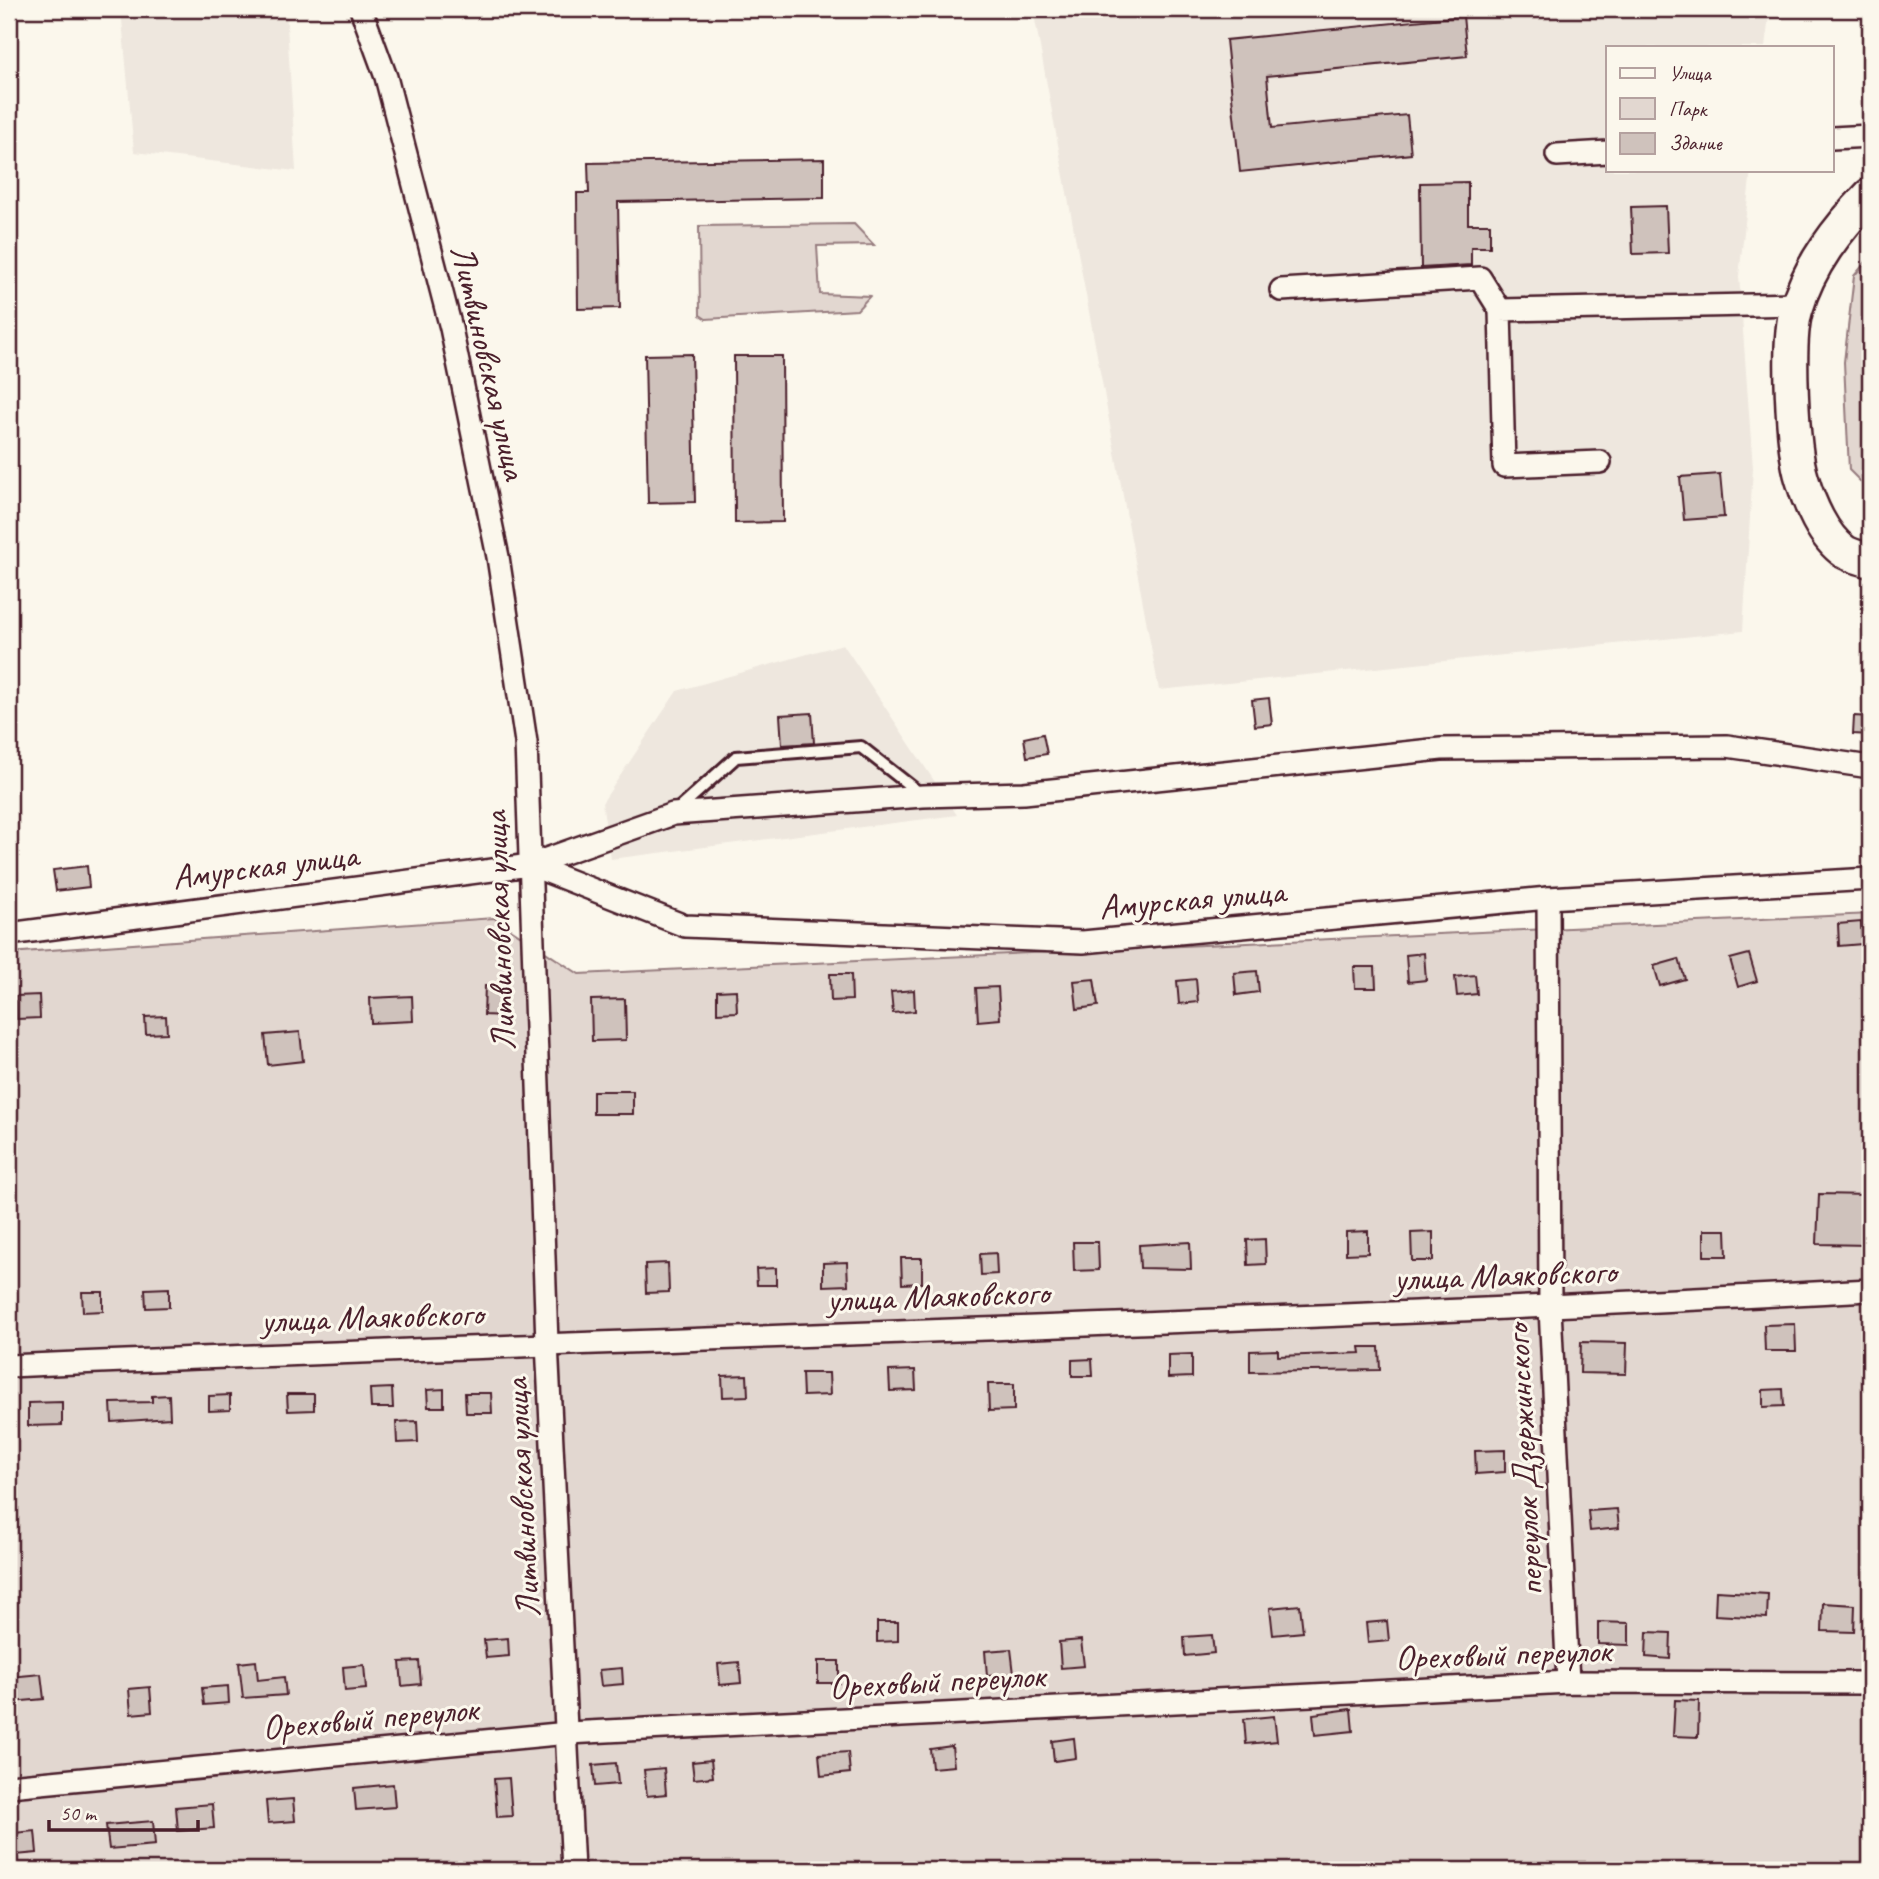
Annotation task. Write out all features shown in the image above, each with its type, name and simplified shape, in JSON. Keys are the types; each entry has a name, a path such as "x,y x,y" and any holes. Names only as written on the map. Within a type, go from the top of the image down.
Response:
{"main road":[{"path":"1870,194 1850,216 1811,271 1798,304 1790,369 1801,477 1818,520 1845,551 1870,561"}],"street":[{"name":"Литвиновская улица","path":"361,9 386,77 451,328 498,557 526,743 547,1343 573,1870"},
{"path":"1834,138 1870,136"},
{"path":"1557,155 1606,152"},
{"path":"1281,290 1480,278 1500,310 1504,466 1600,461"},
{"path":"1500,310 1798,304"},
{"name":"Амурская улица","path":"9,934 530,865 673,814 923,796 1024,793 1441,749 1727,746 1870,767"},
{"name":"Амурская улица","path":"530,865 685,926 1083,942 1548,898 1870,879"},
{"name":"переулок Дзержинского","path":"1548,898 1550,1308 1568,1682"},
{"name":"улица Маяковского","path":"9,1366 547,1343 1550,1308 1870,1290"},
{"name":"Ореховый переулок","path":"9,1786 568,1732 1568,1682 1870,1683"}],"lane":[{"path":"673,814 736,757 861,747 923,796"}],"shaded area":[{"path":"121,9 286,9 296,171 134,152"},
{"path":"1033,9 1769,17 1765,46 1606,46 1606,172 1751,172 1739,276 1753,468 1743,631 1159,690"},
{"path":"843,644 957,815 611,859 602,803 677,691"}],"green space":[{"path":"854,224 874,245 817,246 820,294 870,296 857,310 706,319 700,315 699,226"},
{"path":"1870,257 1870,491 1849,470 1844,362 1854,276"},
{"path":"1870,914 1870,1870 9,1870 9,953 494,918 579,974"}],"building":[{"path":"1463,16 1467,56 1267,76 1272,128 1407,115 1411,154 1240,172 1226,40"},
{"path":"824,159 824,198 618,202 620,308 578,309 577,193 589,193 588,163"},
{"path":"1468,182 1468,224 1490,224 1490,247 1471,247 1471,265 1421,268 1420,183"},
{"path":"1666,206 1668,253 1633,254 1631,207"},
{"path":"692,354 695,502 648,503 645,355"},
{"path":"734,356 782,356 783,522 735,523"},
{"path":"1720,474 1724,517 1684,520 1680,477"},
{"path":"1269,698 1272,724 1255,726 1252,700"},
{"path":"812,713 814,743 782,745 780,715"},
{"path":"1854,716 1870,717 1870,735 1853,734"},
{"path":"1043,734 1047,754 1027,757 1024,738"},
{"path":"87,866 89,887 56,891 53,870"},
{"path":"1861,922 1862,944 1839,946 1838,924"},
{"path":"1424,953 1426,980 1408,982 1406,955"},
{"path":"1749,954 1757,981 1738,987 1730,959"},
{"path":"1679,959 1685,979 1660,986 1654,966"},
{"path":"1354,967 1375,967 1376,988 1355,988"},
{"path":"1257,971 1259,992 1236,995 1234,973"},
{"path":"830,974 851,974 852,1000 831,1001"},
{"path":"1475,975 1477,994 1457,996 1455,977"},
{"path":"1094,979 1098,1006 1077,1009 1074,981"},
{"path":"1196,979 1198,1002 1179,1004 1177,981"},
{"path":"485,985 506,986 505,1016 484,1015"},
{"path":"998,987 1000,1019 978,1021 976,988"},
{"path":"736,990 737,1012 717,1013 717,991"},
{"path":"914,990 915,1011 893,1013 891,992"},
{"path":"39,995 40,1018 17,1019 16,996"},
{"path":"412,996 413,1021 371,1023 370,998"},
{"path":"625,999 626,1040 592,1041 591,1000"},
{"path":"166,1016 167,1033 146,1034 145,1017"},
{"path":"300,1032 303,1061 268,1065 265,1035"},
{"path":"593,1091 633,1091 633,1114 593,1114"},
{"path":"1819,1194 1869,1195 1868,1245 1817,1244"},
{"path":"1704,1230 1726,1230 1727,1256 1704,1256"},
{"path":"1368,1231 1368,1253 1346,1254 1346,1232"},
{"path":"1433,1232 1433,1261 1412,1261 1411,1233"},
{"path":"1265,1239 1266,1264 1248,1265 1247,1240"},
{"path":"1073,1242 1098,1242 1099,1270 1074,1271"},
{"path":"1190,1242 1191,1269 1140,1268 1139,1245"},
{"path":"996,1253 997,1274 981,1275 980,1254"},
{"path":"901,1258 922,1258 922,1283 902,1284"},
{"path":"847,1262 848,1285 823,1286 823,1263"},
{"path":"668,1263 669,1292 646,1293 645,1264"},
{"path":"776,1268 776,1285 757,1285 756,1269"},
{"path":"169,1288 169,1307 146,1308 145,1289"},
{"path":"82,1292 103,1292 103,1311 83,1312"},
{"path":"1795,1324 1796,1351 1765,1351 1764,1325"},
{"path":"1581,1342 1627,1343 1626,1374 1580,1373"},
{"path":"1360,1347 1379,1347 1380,1370 1250,1372 1250,1351 1278,1350 1278,1356 1361,1353"},
{"path":"1192,1354 1192,1377 1168,1378 1168,1355"},
{"path":"1092,1359 1093,1376 1072,1376 1072,1360"},
{"path":"915,1370 916,1390 890,1391 889,1371"},
{"path":"802,1373 829,1373 830,1395 803,1396"},
{"path":"747,1375 748,1396 723,1397 722,1376"},
{"path":"988,1384 1014,1384 1014,1410 989,1411"},
{"path":"392,1388 393,1408 371,1408 370,1389"},
{"path":"444,1389 444,1407 428,1407 427,1390"},
{"path":"1783,1389 1784,1406 1763,1407 1763,1390"},
{"path":"465,1393 491,1393 492,1413 466,1413"},
{"path":"287,1394 314,1394 314,1410 288,1411"},
{"path":"169,1395 170,1418 112,1422 111,1403 152,1402 152,1396"},
{"path":"230,1395 230,1410 209,1411 209,1396"},
{"path":"62,1402 62,1425 28,1426 28,1403"},
{"path":"417,1421 418,1442 397,1443 396,1422"},
{"path":"1505,1450 1505,1472 1476,1474 1475,1451"},
{"path":"1617,1509 1619,1528 1590,1531 1588,1511"},
{"path":"1716,1591 1768,1594 1767,1618 1715,1615"},
{"path":"1823,1603 1855,1605 1854,1632 1822,1631"},
{"path":"1300,1605 1303,1632 1273,1635 1270,1608"},
{"path":"1387,1621 1389,1641 1368,1643 1366,1623"},
{"path":"877,1622 898,1622 898,1641 877,1642"},
{"path":"1598,1622 1629,1623 1629,1645 1598,1644"},
{"path":"1647,1632 1671,1633 1670,1659 1646,1657"},
{"path":"1212,1635 1214,1653 1185,1656 1184,1637"},
{"path":"508,1638 509,1656 486,1658 484,1640"},
{"path":"1081,1640 1084,1666 1061,1668 1059,1642"},
{"path":"1011,1649 1014,1674 987,1676 985,1651"},
{"path":"256,1661 258,1680 284,1677 286,1695 243,1698 239,1663"},
{"path":"419,1661 421,1684 402,1686 400,1662"},
{"path":"818,1661 839,1661 839,1683 818,1683"},
{"path":"739,1662 741,1683 720,1685 718,1664"},
{"path":"364,1665 366,1689 345,1691 343,1667"},
{"path":"622,1668 623,1684 601,1686 599,1670"},
{"path":"41,1674 44,1699 12,1702 10,1677"},
{"path":"228,1686 229,1703 204,1705 202,1688"},
{"path":"150,1687 152,1712 131,1714 129,1689"},
{"path":"1675,1700 1699,1701 1698,1737 1673,1736"},
{"path":"1351,1709 1353,1731 1315,1735 1313,1714"},
{"path":"1274,1716 1277,1741 1246,1744 1244,1719"},
{"path":"1074,1738 1076,1758 1054,1761 1052,1741"},
{"path":"952,1746 954,1766 932,1768 930,1749"},
{"path":"848,1752 850,1773 821,1776 819,1754"},
{"path":"711,1760 713,1777 694,1779 692,1762"},
{"path":"616,1763 618,1784 595,1786 593,1765"},
{"path":"664,1768 666,1794 647,1796 644,1770"},
{"path":"509,1778 512,1816 497,1817 494,1779"},
{"path":"393,1784 395,1807 356,1810 354,1788"},
{"path":"293,1799 295,1821 268,1823 266,1801"},
{"path":"212,1804 214,1828 178,1831 176,1807"},
{"path":"153,1821 155,1845 109,1849 106,1825"},
{"path":"35,1831 37,1853 16,1855 14,1833"}]}
